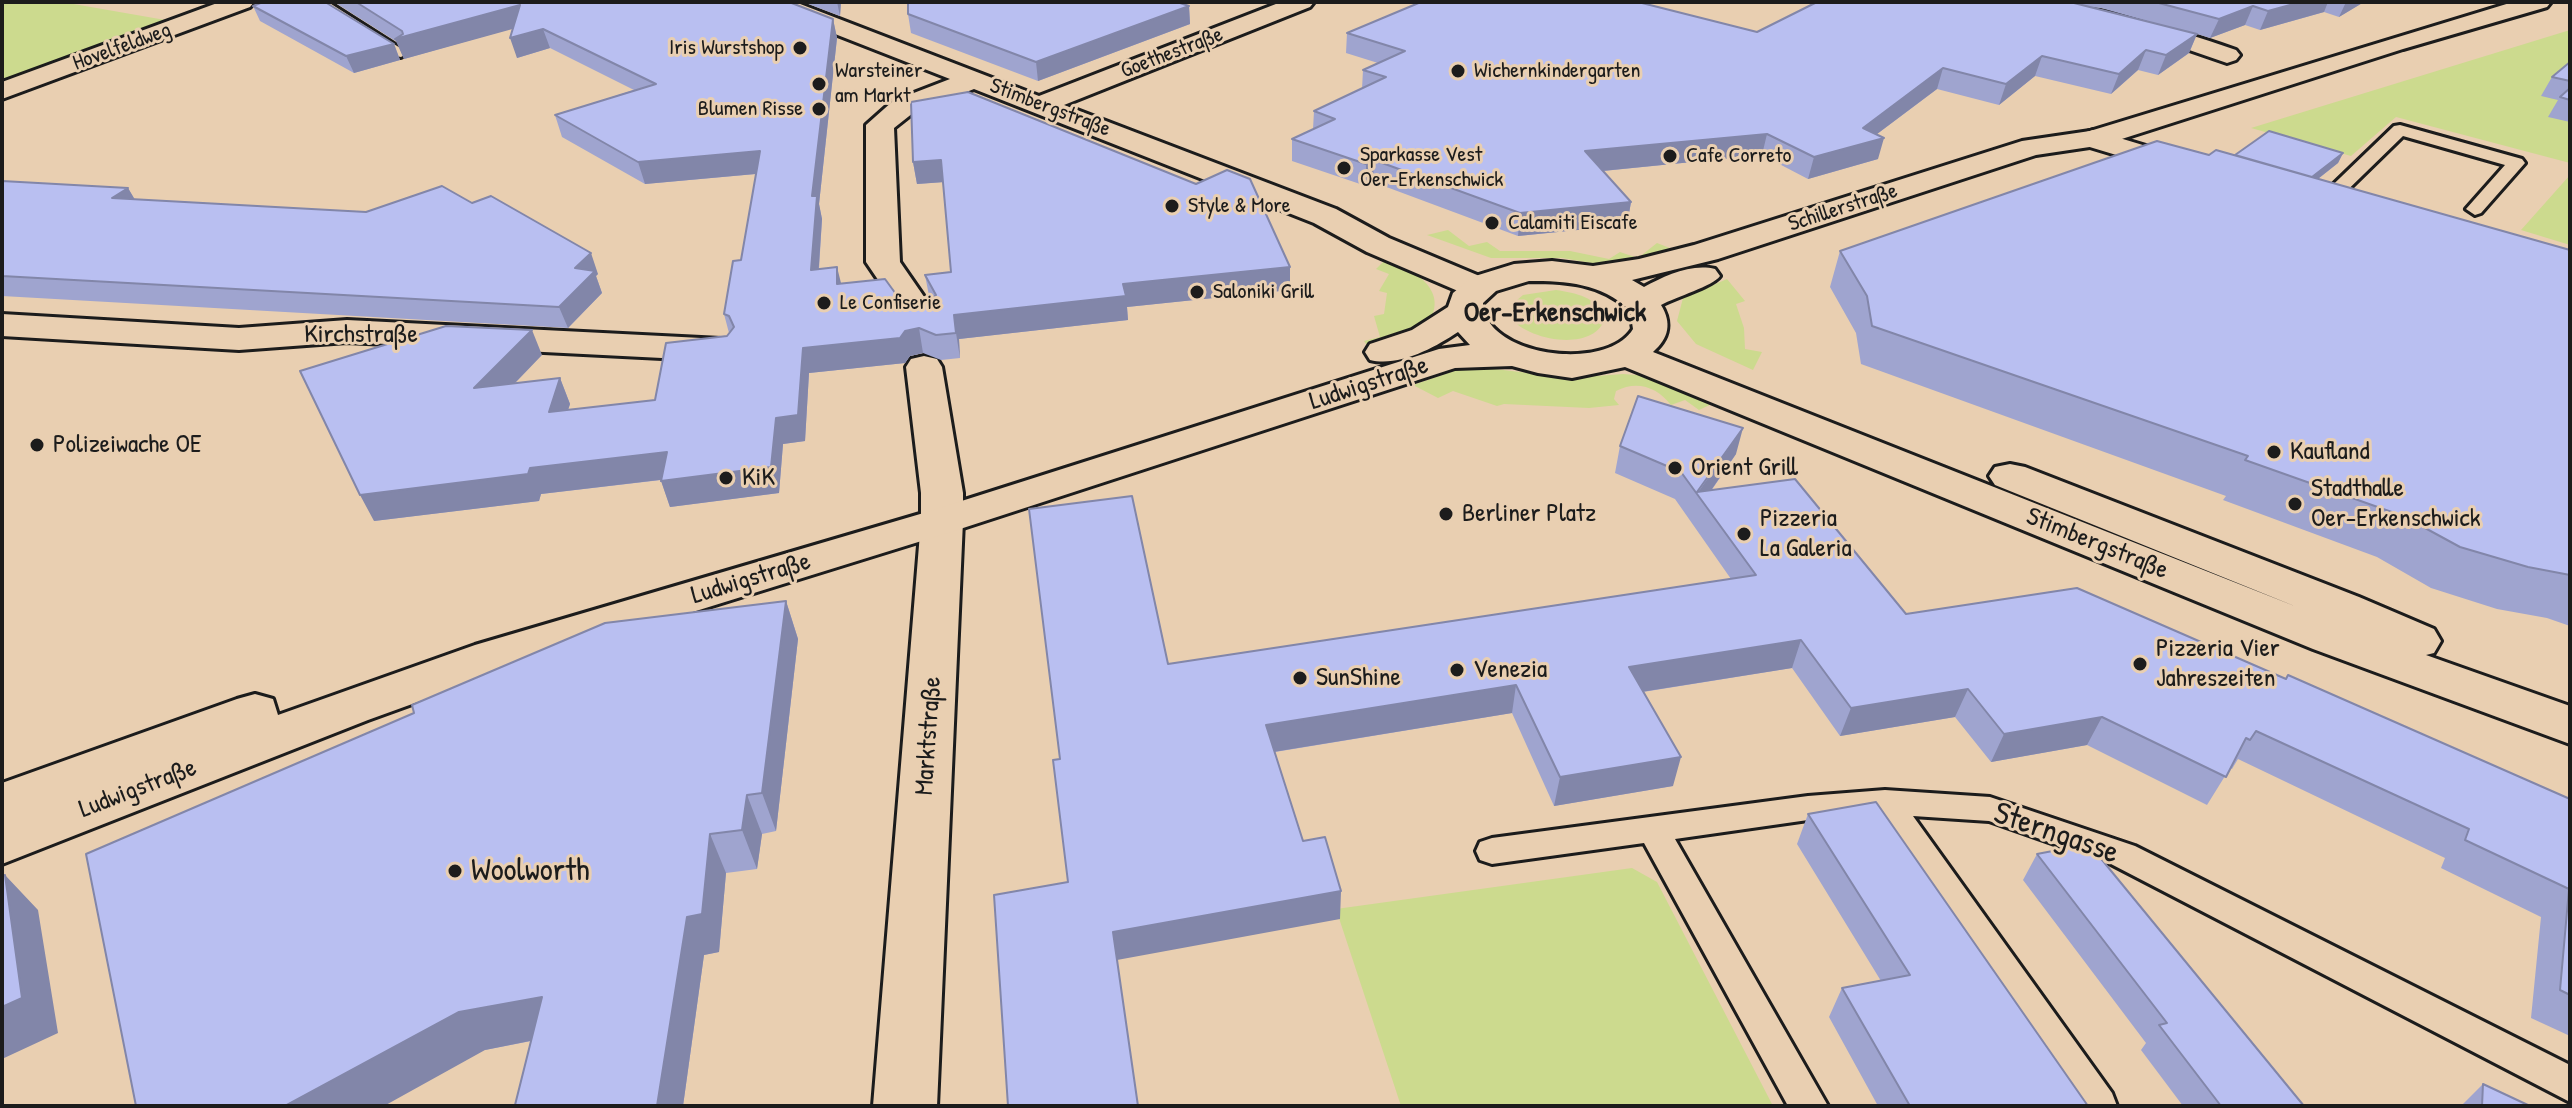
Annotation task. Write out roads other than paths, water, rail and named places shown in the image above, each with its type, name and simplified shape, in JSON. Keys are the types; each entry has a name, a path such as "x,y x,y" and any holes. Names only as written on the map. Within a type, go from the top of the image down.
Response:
{"street":[{"name":"Hovelfeldweg","path":"2,91 242,2"},
{"name":"Stimbergstraße","path":"774,2 1325,216 1378,245 1480,292"},
{"name":"Goethestraße","path":"1042,104 1302,2"},
{"path":"2029,2 2174,37 2227,55"},
{"name":"Schillerstraße","path":"1593,276 1639,269 1706,252 2032,147 2093,139 2394,44 2539,2"},
{"path":"920,317 883,262 880,125 903,107 975,79"},
{"path":"2093,139 2218,177"},
{"name":"Schillerstraße","path":"1642,302 1671,286 2060,159 2093,139"},
{"path":"1526,271 1570,271 1593,276 1621,287 1642,302 1653,325 1638,347 1599,364 1569,366 1511,355 1493,347 1471,330 1480,292 1526,271"},
{"name":"Ludwigstraße","path":"2,842 350,707 942,507 1425,338 1480,292"},
{"name":"Kirchstraße","path":"2,325 239,339 347,331 721,350"},
{"name":"Stimbergstraße","path":"1638,347 2135,524 2443,652 2570,697"},
{"name":"Stimbergstraße","path":"1638,347 2330,638 2570,725"},
{"name":"Ludwigstraße","path":"2,805 460,636 942,507 1452,357 1511,355"},
{"name":"Marktstraße","path":"905,1106 942,507 924,367"}],"lane":[{"path":"318,2 401,53"},
{"path":"2320,207 2400,130 2516,163 2475,209"},
{"path":"1885,802 2098,1106"},
{"name":"Sterngasse","path":"1492,851 1808,808 1885,802 1990,809 2123,855 2570,1084"},
{"path":"1653,829 1809,1106"}],"place":[{"name":"Iris Wurstshop","path":"800,48"},
{"name":"Wichernkindergarten","path":"1458,71"},
{"name":"Warsteiner am Markt","path":"819,84"},
{"name":"Blumen Risse","path":"819,109"},
{"name":"Cafe Correto","path":"1670,156"},
{"name":"Sparkasse Vest Oer-Erkenschwick","path":"1344,168"},
{"name":"Style & More","path":"1172,206"},
{"name":"Calamiti Eiscafe","path":"1492,223"},
{"name":"Saloniki Grill","path":"1197,292"},
{"name":"Le Confiserie","path":"824,303"},
{"name":"Polizeiwache OE","path":"37,445"},
{"name":"Kaufland","path":"2274,452"},
{"name":"Orient Grill","path":"1675,468"},
{"name":"KiK","path":"726,478"},
{"name":"Stadthalle Oer-Erkenschwick","path":"2295,504"},
{"name":"Berliner Platz","path":"1446,514"},
{"name":"Pizzeria La Galeria","path":"1744,534"},
{"name":"Pizzeria Vier Jahreszeiten","path":"2140,664"},
{"name":"Venezia","path":"1457,670"},
{"name":"SunShine","path":"1300,678"},
{"name":"Woolworth","path":"455,871"}],"district":[{"name":"Oer-Erkenschwick","path":"1555,314"}]}
